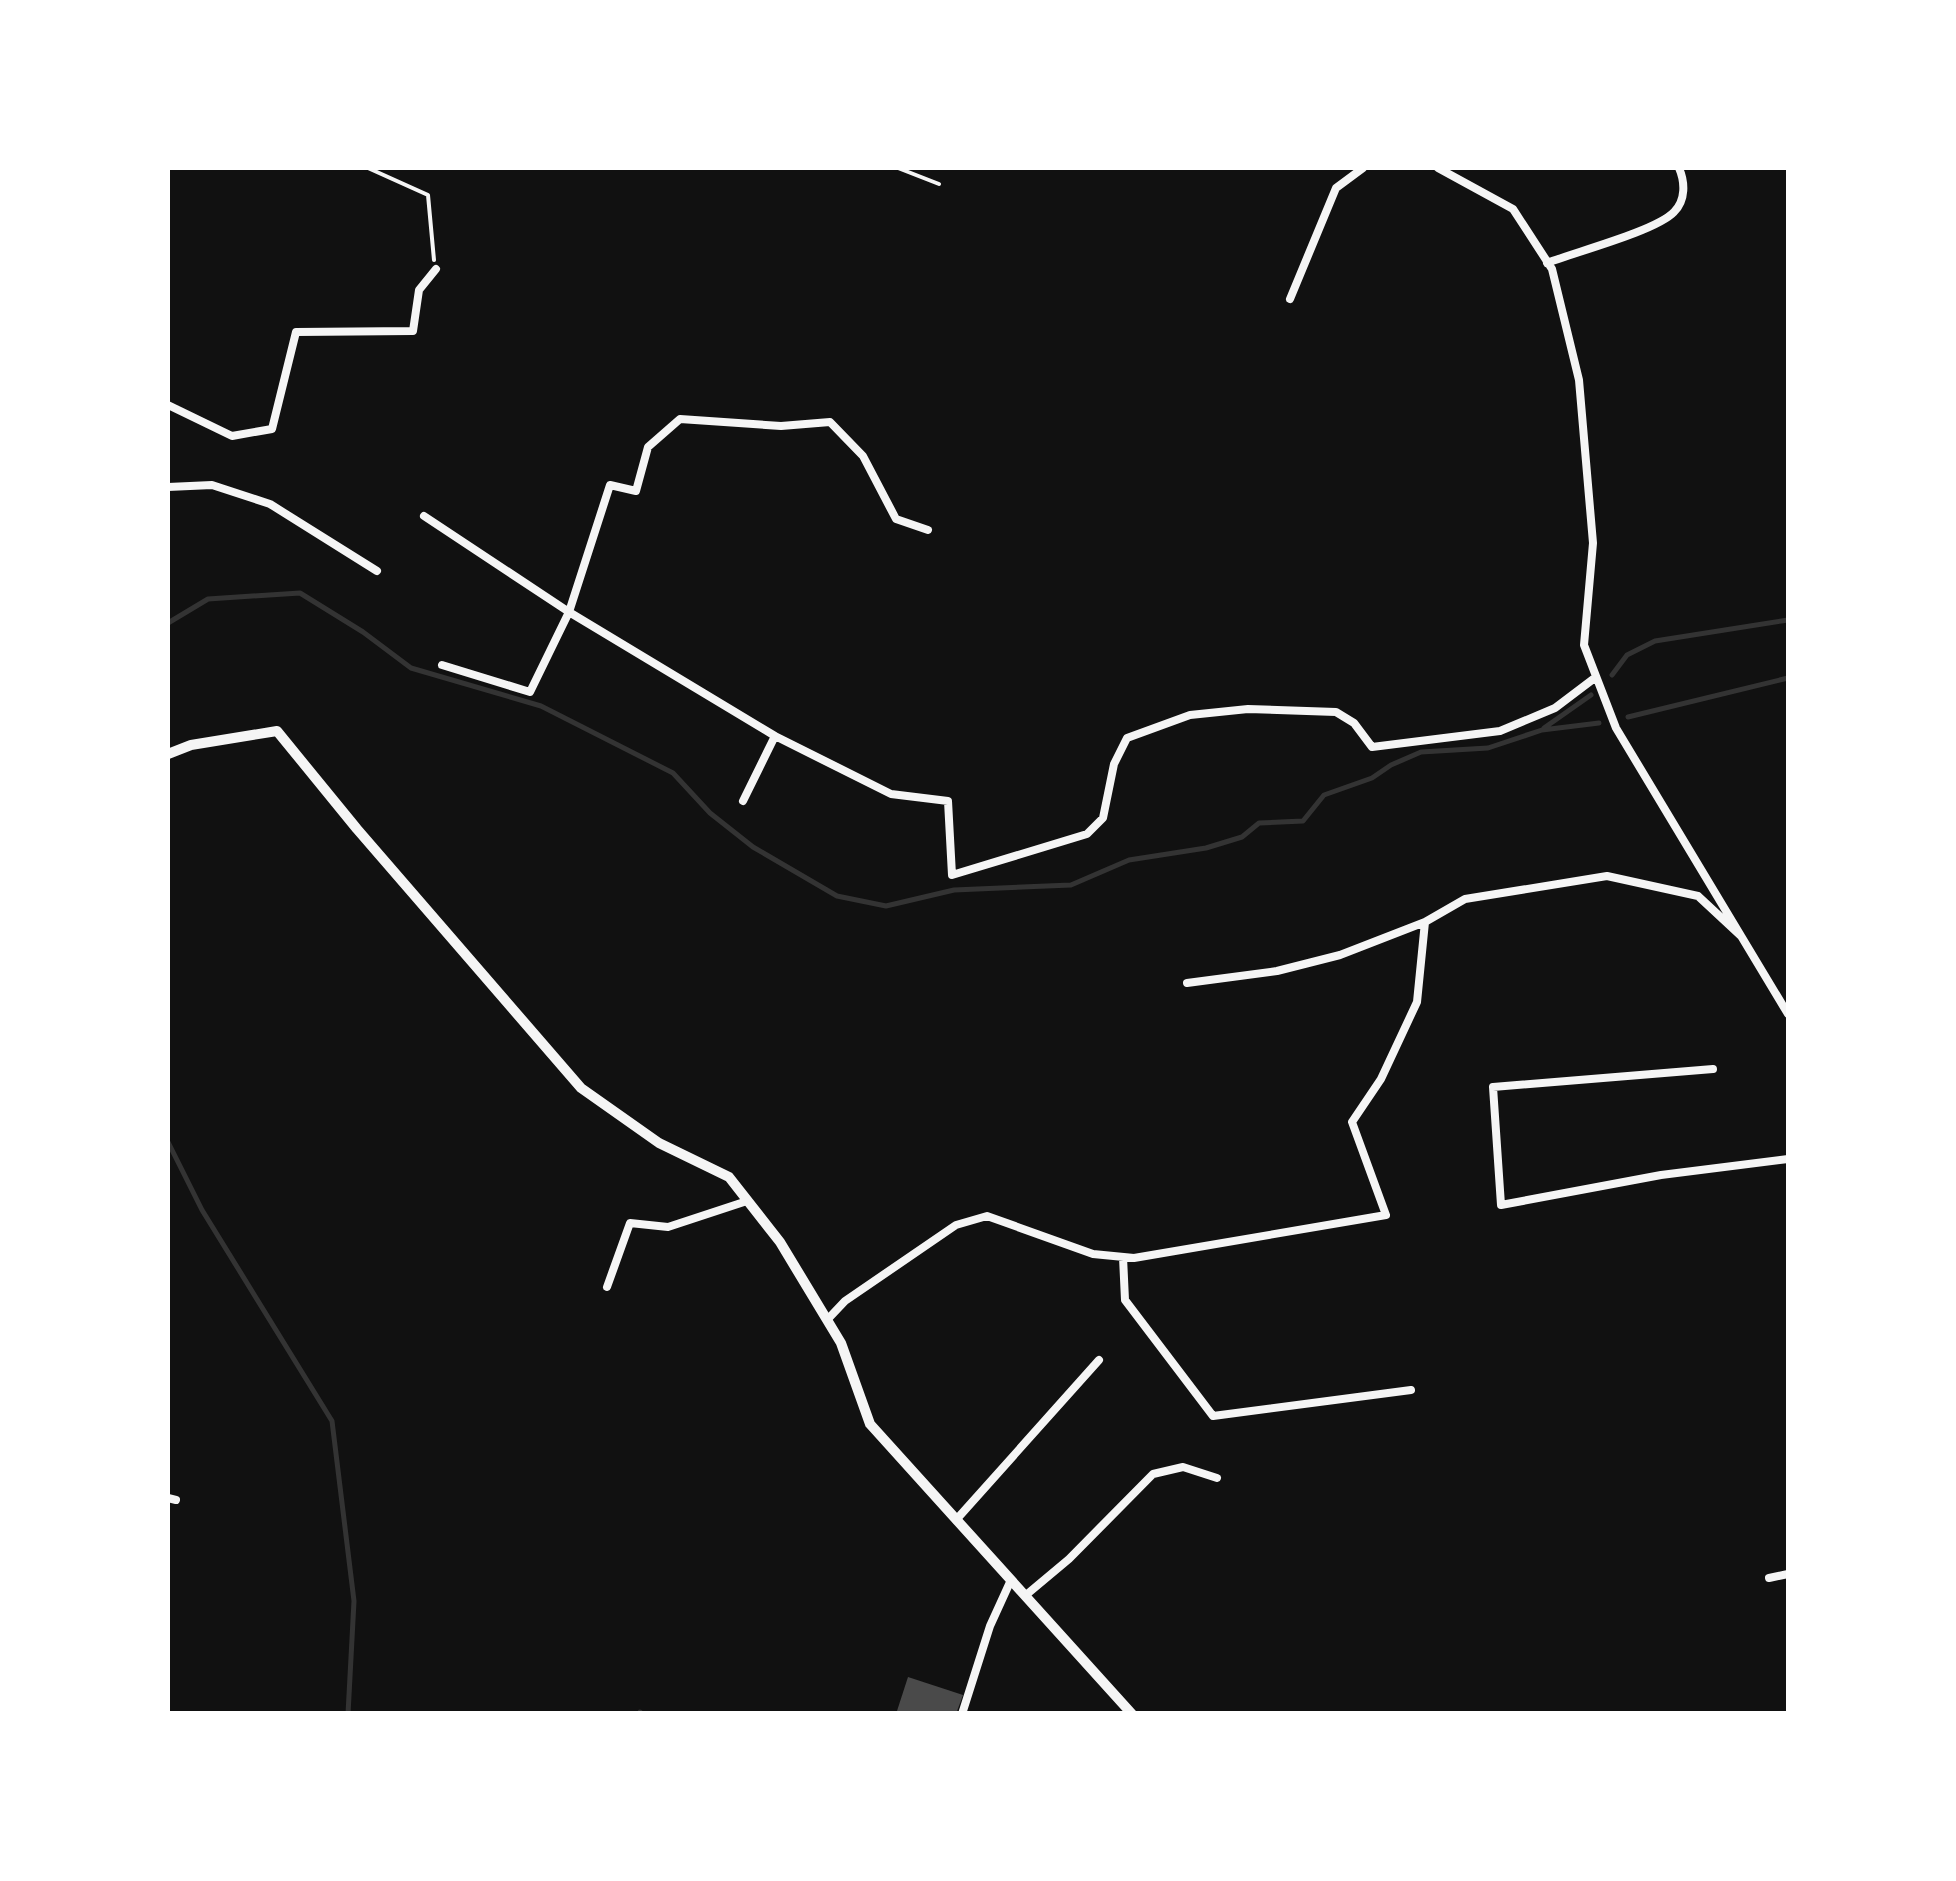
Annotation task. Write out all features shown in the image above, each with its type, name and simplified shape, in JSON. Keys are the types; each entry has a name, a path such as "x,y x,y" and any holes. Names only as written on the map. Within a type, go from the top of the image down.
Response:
{"street":[{"path":"1290,299 1336,188 1363,168"},
{"path":"1438,168 1513,210 1552,269 1579,380 1594,543 1584,645 1616,728 1788,1014"},
{"path":"1547,262 1646,227 1676,212 1684,194 1679,168"},
{"path":"168,405 232,436 272,430 296,332 413,331 419,290 436,269"},
{"path":"442,665 530,692 568,612 610,486 636,491 648,447 680,420 780,426 830,422 863,456 896,519 928,530"},
{"path":"168,487 212,485 270,504 377,571"},
{"path":"424,516 568,612 775,736 891,794 948,801 952,875 1087,834 1103,818 1114,764 1127,738 1190,715 1248,709 1336,712 1354,724 1372,747 1500,731 1555,708 1596,677"},
{"path":"168,754 192,745 277,731 581,1088 659,1143 729,1177 780,1242 841,1343 870,1424 1132,1714"},
{"path":"743,802 775,736"},
{"path":"1187,983 1277,970 1340,955 1425,922 1465,899 1607,876 1698,896 1741,936"},
{"path":"827,1320 846,1301 956,1225 987,1216 1093,1254 1134,1258 1386,1215 1352,1122 1381,1079 1417,1002 1425,922"},
{"path":"1713,1070 1492,1086 1500,1204 1661,1174 1788,1159"},
{"path":"607,1287 630,1223 668,1228 747,1201"},
{"path":"1124,1257 1125,1300 1212,1416 1411,1390"},
{"path":"956,1520 1100,1360"},
{"path":"1026,1596 1069,1559 1153,1474 1183,1467 1217,1478"},
{"path":"1769,1578 1788,1574"},
{"path":"962,1714 990,1626 1011,1580"}],"path":[{"path":"368,168 428,195 436,269"},
{"path":"898,168 939,184"}],"building":[{"path":"908,1677 963,1695 956,1714 896,1714"}],"waterway":[{"path":"168,623 208,599 300,593 411,668 541,706 673,773 710,813 753,847 837,896 886,906 954,890 1071,885 1129,860 1206,848 1242,837 1259,823 1303,821 1324,795 1372,778 1421,752 1488,748 1542,730 1599,723"},
{"path":"1612,675 1627,655 1655,641 1788,620"},
{"path":"1628,717 1788,678"},
{"path":"1544,728 1591,695"},
{"path":"168,1142 202,1210 332,1421 354,1601 348,1714"}]}
